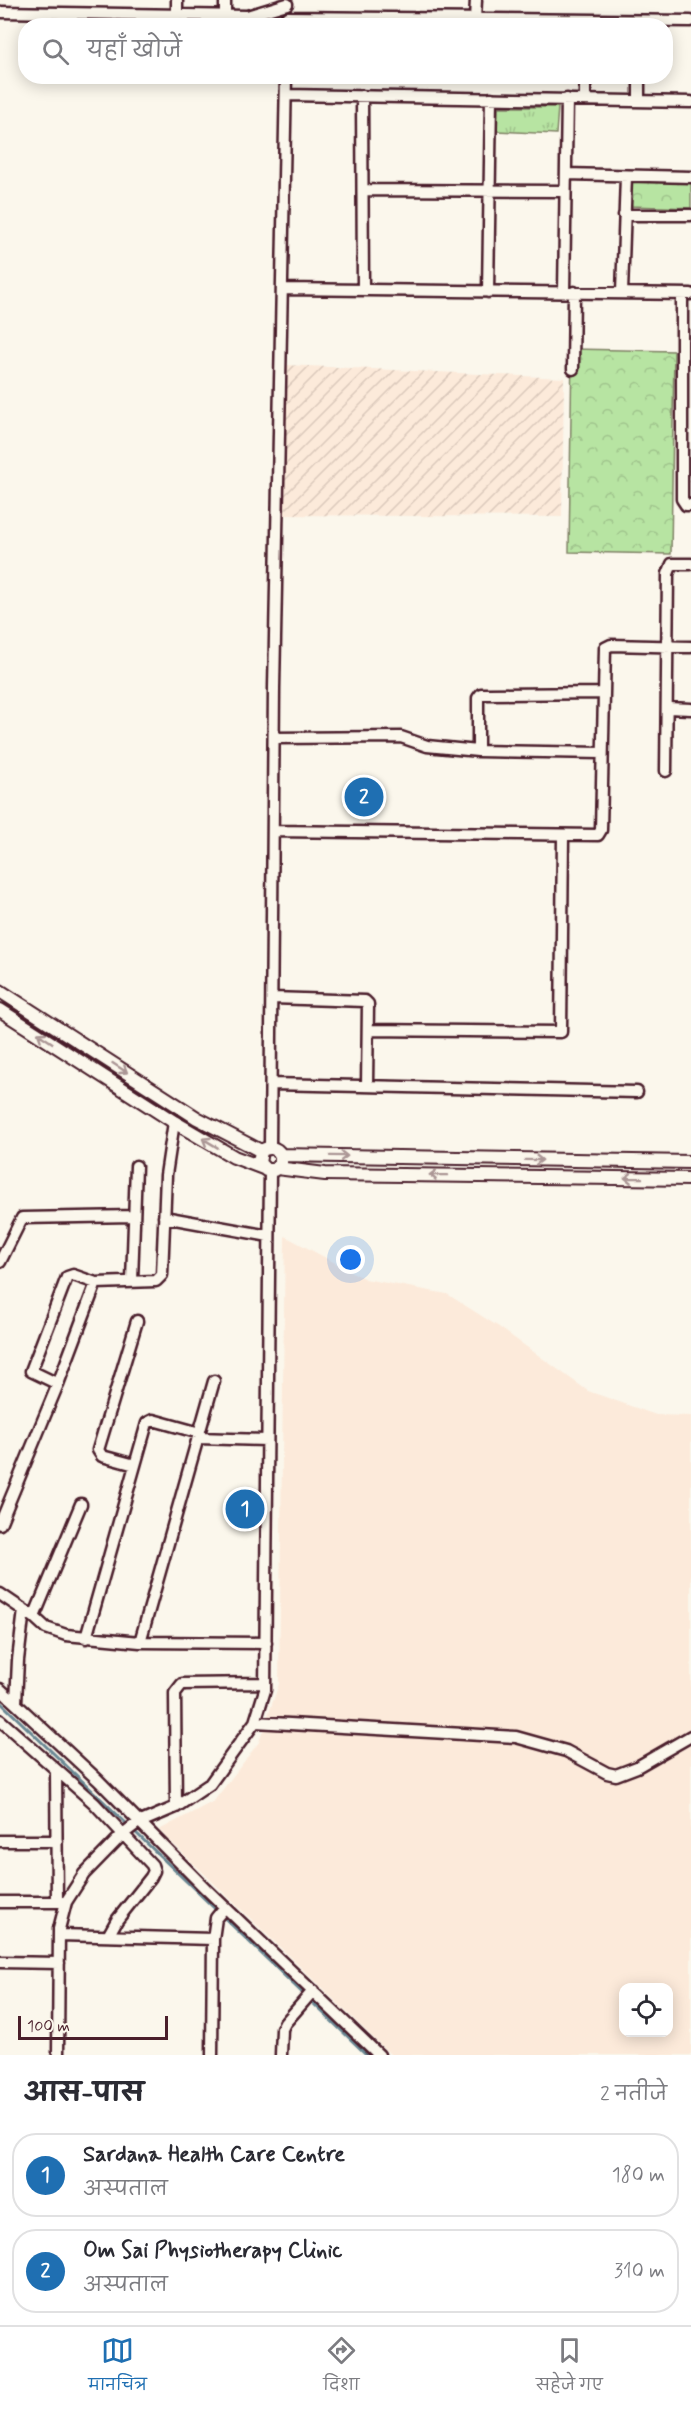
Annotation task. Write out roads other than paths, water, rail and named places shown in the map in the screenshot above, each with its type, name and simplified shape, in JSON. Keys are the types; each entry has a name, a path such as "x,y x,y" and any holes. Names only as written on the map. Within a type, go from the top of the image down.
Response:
{"main road":[{"path":"0,991 197,1118 271,1151 691,1162"},
{"path":"0,1010 174,1122 234,1157 270,1169 325,1174 691,1179"},
{"path":"270,1169 281,1163 271,1151"},
{"path":"270,1169 258,1160 271,1151"}],"street":[{"path":"177,0 177,14"},
{"path":"225,0 225,15"},
{"path":"475,18 476,0"},
{"path":"247,16 287,2 287,18"},
{"path":"0,12 225,15 252,18"},
{"path":"673,22 691,21"},
{"path":"271,1151 274,738 286,84"},
{"path":"585,84 585,99"},
{"path":"639,84 639,100"},
{"path":"286,95 691,102"},
{"path":"362,96 363,290"},
{"path":"488,292 491,98"},
{"path":"567,99 566,191 573,369"},
{"path":"566,174 691,177"},
{"path":"622,293 626,176"},
{"path":"363,190 566,191"},
{"path":"624,215 691,215"},
{"path":"283,290 687,294 686,432 682,499 686,505 691,505"},
{"path":"666,771 669,569 672,564 691,564"},
{"path":"273,831 598,835 601,830 605,648 611,645 691,647"},
{"path":"478,751 478,698 481,694 603,693"},
{"path":"668,708 691,709"},
{"path":"274,738 401,737 427,746 478,751 602,753"},
{"path":"368,1030 561,1032 563,836"},
{"path":"272,998 366,1001 368,1004 367,1086"},
{"path":"271,1084 637,1092"},
{"path":"58,1384 34,1374 31,1368 67,1277 73,1275 96,1283 160,1280 166,1175 174,1122"},
{"path":"132,1281 136,1166"},
{"path":"62,1902 84,1874 132,1828 176,1807 210,1784 255,1722 265,1690 270,1169"},
{"path":"0,1262 22,1218 134,1216"},
{"path":"164,1217 269,1236"},
{"path":"0,1524 58,1384 96,1283"},
{"path":"135,1465 102,1456 98,1450 137,1322"},
{"path":"140,1642 214,1381"},
{"path":"86,1638 150,1420 199,1435 267,1440"},
{"path":"34,1617 81,1504"},
{"path":"0,1594 55,1633 140,1642 266,1643"},
{"path":"16,1703 24,1610"},
{"path":"176,1807 175,1693 177,1688 182,1684 265,1683"},
{"path":"0,1689 16,1703 132,1828 309,1996 379,2055"},
{"path":"0,1720 94,1803 132,1828 152,1865 154,1871 152,1877 117,1920 108,1936"},
{"path":"255,1722 516,1737 566,1752 607,1773 616,1775 637,1767 691,1736"},
{"path":"56,1770 57,1841 62,1902 59,1935 58,2055"},
{"path":"0,1841 57,1841"},
{"path":"0,1902 62,1902"},
{"path":"212,2055 213,1939 220,1912"},
{"path":"59,1935 213,1939"},
{"path":"0,1962 59,1963"},
{"path":"281,2055 282,2029 309,1996"}],"waterway":[{"path":"0,1702 128,1825"},
{"path":"133,1830 367,2055"}],"place":[{"name":"Om Sai Physiotherapy Clinic","path":"364,797"},
{"name":"Sardana Health Care Centre","path":"245,1509"}]}
